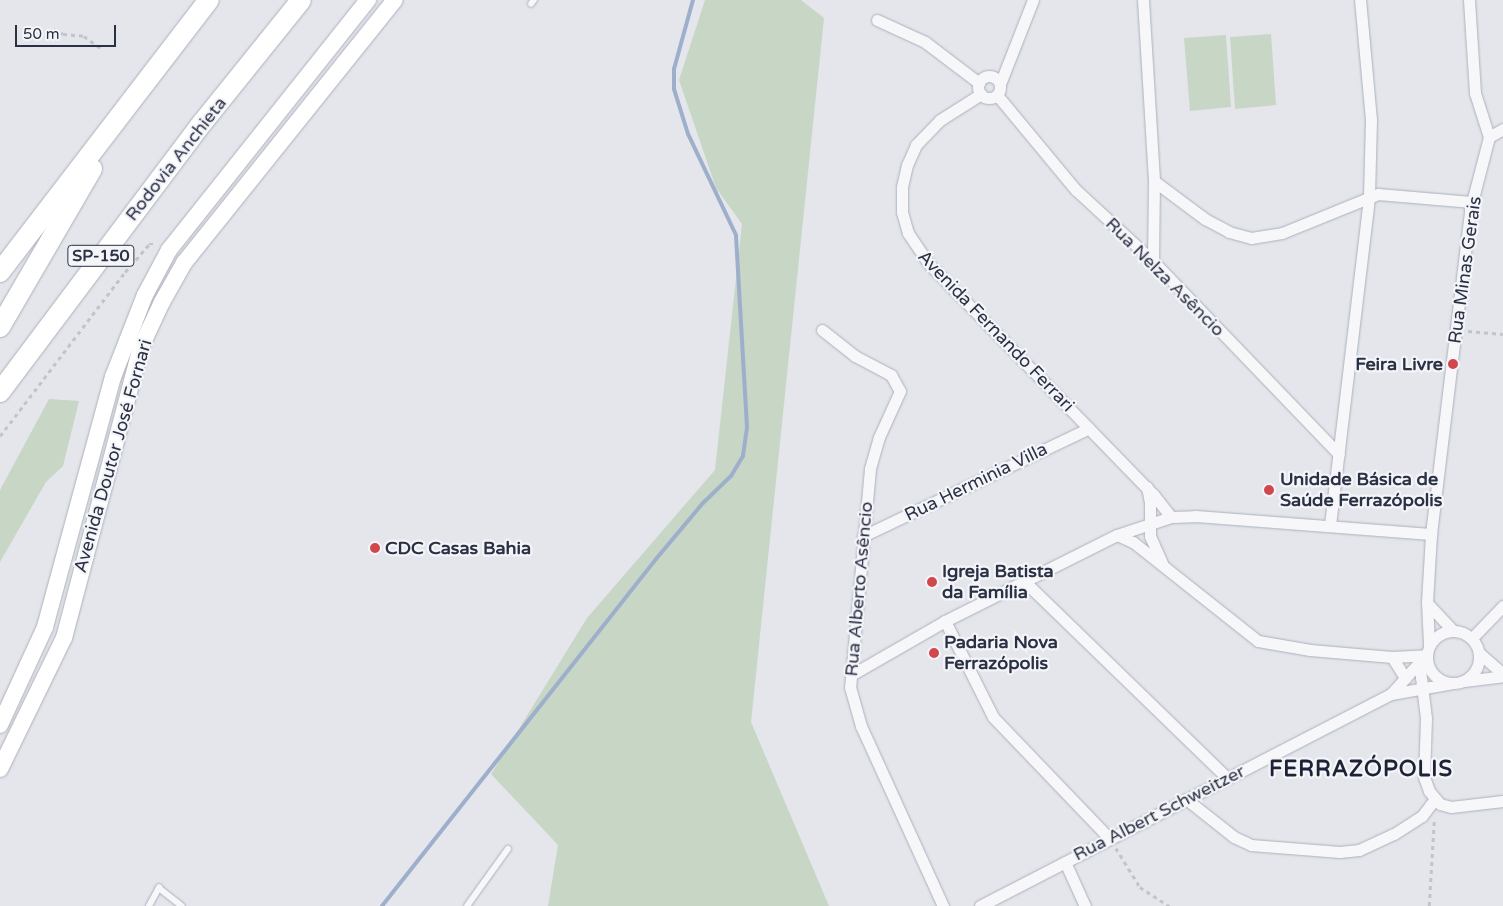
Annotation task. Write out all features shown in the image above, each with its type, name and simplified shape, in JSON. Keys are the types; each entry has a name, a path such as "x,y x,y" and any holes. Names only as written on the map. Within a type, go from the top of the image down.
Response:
{"highway":[{"name":"SP-150","path":"0,272 209,0"},
{"name":"Rodovia Anchieta","path":"0,392 197,130 302,0"},
{"name":"SP-150","path":"0,327 135,96"}],"street":[{"name":"Avenida Doutor José Fornari","path":"0,725 45,627 123,347 169,250 368,0"},
{"name":"Avenida Doutor José Fornari","path":"0,769 64,638 140,347 162,302 184,263 395,0"},
{"path":"877,20 925,42 980,88 987,98 998,90 1033,0"},
{"path":"1143,0 1154,181 1153,261"},
{"path":"1330,526 1369,196 1371,120 1360,0"},
{"path":"1469,0 1475,93 1489,138 1503,129"},
{"name":"Avenida Fernando Ferrari","path":"1014,49 980,88 940,120 916,145 904,177 901,200 904,223 913,243 928,263 1147,487 1170,517"},
{"name":"Rua Nelza Asêncio","path":"990,76 1046,158 1153,261 1339,454"},
{"name":"Rua Minas Gerais","path":"1435,800 1424,777 1426,718 1423,688 1431,534 1472,202 1489,138"},
{"path":"1154,181 1205,220 1229,232 1251,238 1282,233 1369,196 1387,193 1472,202"},
{"name":"Rua Alberto Asêncio","path":"822,330 855,356 891,375 900,391 875,447 863,536 850,687 862,726 944,904"},
{"name":"Rua Herminia Villa","path":"863,536 1089,428"},
{"path":"1147,487 1151,542 1169,572"},
{"path":"851,675 945,620 1117,535 1150,522 1170,517 1431,534"},
{"path":"1117,535 1133,542 1258,641 1273,646 1392,657 1425,653 1441,633 1452,630"},
{"path":"1024,581 1226,778"},
{"path":"1427,602 1452,630 1472,638 1479,653 1503,675"},
{"path":"1472,638 1503,606"},
{"path":"945,620 993,717 1110,838"},
{"path":"1425,653 1428,667 1435,677 1458,682 1477,668 1479,653"},
{"name":"Rua Albert Schweitzer","path":"1391,694 1425,653"},
{"path":"1392,657 1405,678"},
{"name":"Rua Albert Schweitzer","path":"980,906 1391,694 1503,675"},
{"path":"1186,799 1234,837 1252,846 1340,852 1359,850 1394,834 1422,816 1435,800 1451,807 1503,801"},
{"path":"1065,862 1085,906"}],"lane":[{"path":"467,906 508,849"},
{"path":"149,906 159,888 182,906"}],"path":[{"path":"54,29 62,34 84,36 102,49"},
{"path":"0,436 149,244 159,244 169,250"},
{"path":"1456,329 1503,334"},
{"path":"1429,906 1435,800"},
{"path":"1123,860 1140,887 1169,906"}],"green space":[{"path":"705,0 801,0 824,18 751,722 829,906 548,906 558,845 491,774 587,618 715,470 742,224 716,188 679,80"},
{"path":"1271,34 1276,105 1235,109 1230,37"},
{"path":"1226,35 1231,107 1190,111 1184,38"},
{"path":"49,399 79,401 63,466 46,482 0,562 0,490"}],"waterway":[{"path":"382,906 656,559 703,503 731,476 743,456 747,427 736,235 688,134 674,89 674,69 693,0"}],"place":[{"name":"Feira Livre","path":"1453,364"},
{"name":"Unidade Básica de Saúde Ferrazópolis","path":"1269,490"},
{"name":"CDC Casas Bahia","path":"375,548"},
{"name":"Igreja Batista da Família","path":"932,582"},
{"name":"Padaria Nova Ferrazópolis","path":"934,653"}],"district":[{"name":"FERRAZÓPOLIS","path":"1361,770"}]}
